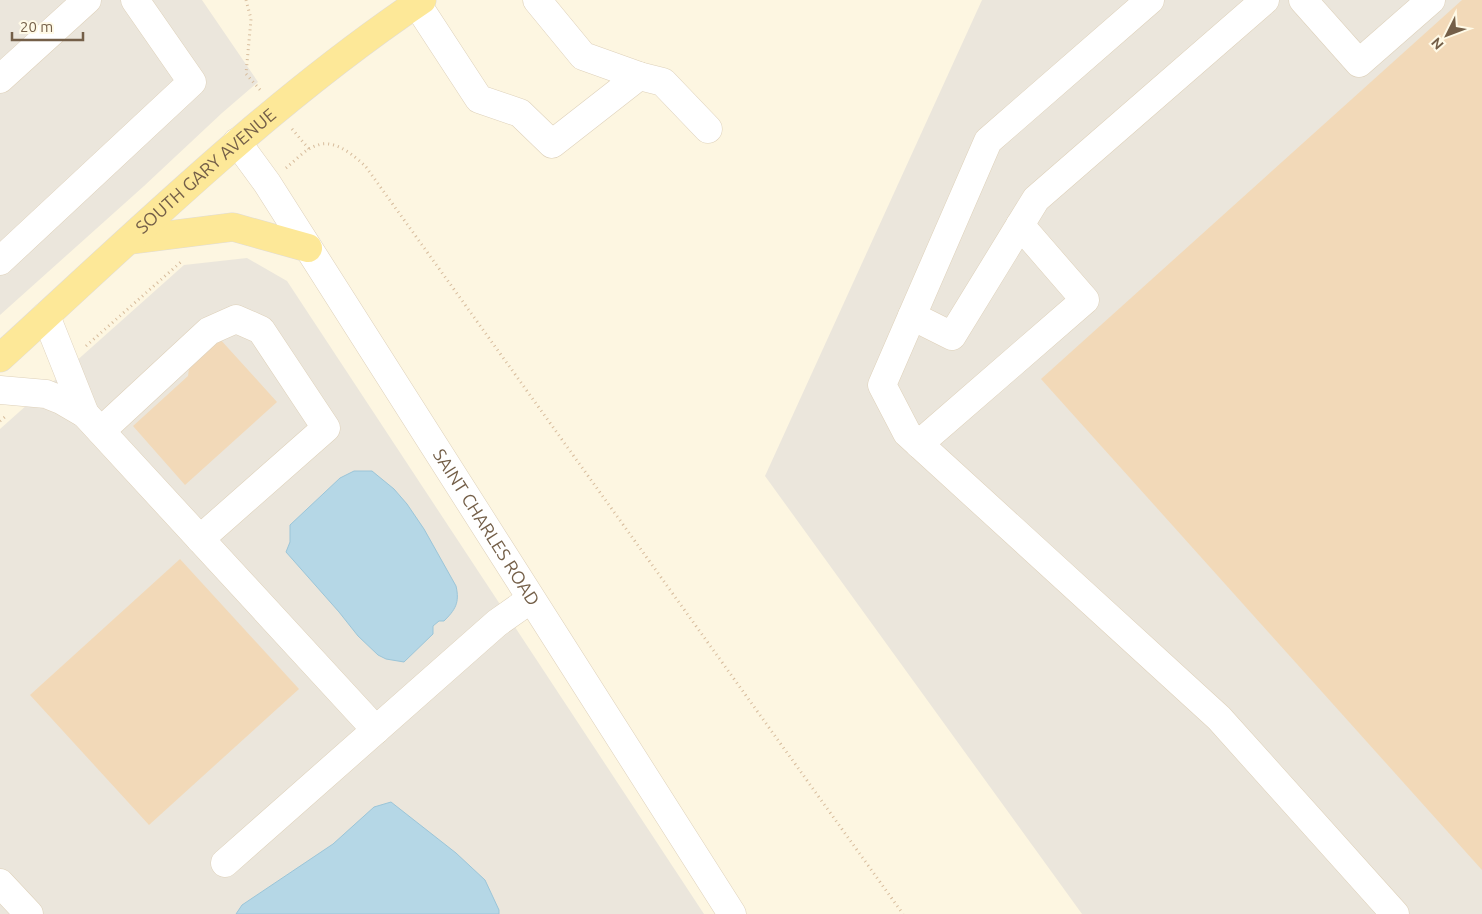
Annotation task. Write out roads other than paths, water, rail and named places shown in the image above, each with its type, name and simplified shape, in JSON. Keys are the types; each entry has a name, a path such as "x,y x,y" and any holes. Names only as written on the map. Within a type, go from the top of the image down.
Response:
{"main road":[{"name":"SOUTH GARY AVENUE","path":"2,351 46,316 237,142 348,54 419,2"},
{"path":"130,240 232,227 308,248"}],"street":[{"path":"0,79 87,0"},
{"path":"0,261 192,82 135,0"},
{"path":"537,0 583,56 639,76 663,82 708,129"},
{"path":"1150,0 988,141 882,385 907,433 1219,718 1395,914"},
{"path":"912,316 952,336 1036,198 1265,0"},
{"path":"1303,0 1359,63 1431,0"},
{"path":"419,2 479,99 520,113 552,144 639,76"},
{"name":"SAINT CHARLES ROAD","path":"237,142 267,183 732,914"},
{"path":"919,444 1085,300 1020,225"},
{"path":"46,316 93,422"},
{"path":"93,422 209,331 236,319 261,330 326,428 200,539"},
{"path":"0,390 46,394 61,400 93,422 376,730"},
{"path":"225,864 497,623 531,599"},
{"path":"0,882 29,914"}],"water":[{"path":"354,471 372,471 394,489 424,529 456,586 457,602 454,610 444,621 439,621 433,626 433,634 404,662 386,659 378,655 358,636 286,552 290,542 290,525 340,478"},
{"path":"391,802 456,853 485,880 499,910 499,914 236,914 242,905 333,844 374,807"}]}
